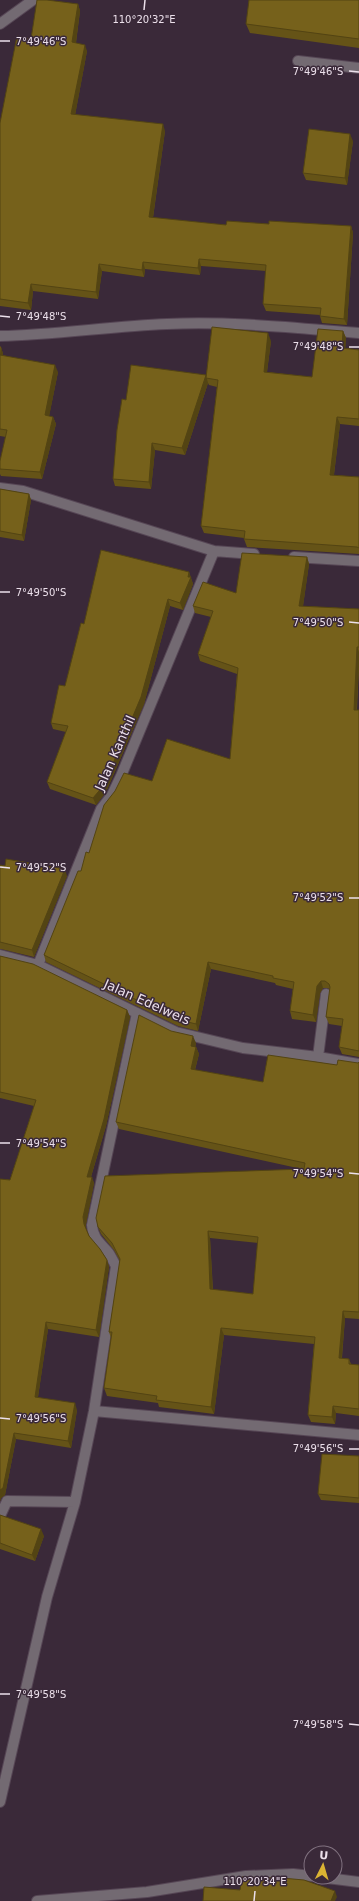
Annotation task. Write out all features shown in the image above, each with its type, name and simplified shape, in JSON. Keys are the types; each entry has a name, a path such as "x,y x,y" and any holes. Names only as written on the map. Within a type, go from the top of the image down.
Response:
{"street":[{"path":"0,24 33,0"},
{"path":"298,60 359,68"},
{"path":"0,336 26,336 174,324 226,322 359,333"},
{"path":"0,488 23,491 214,551 268,555"},
{"name":"Jalan Kanthil","path":"38,965 101,809 112,794 121,776 214,551"},
{"path":"283,556 359,561"},
{"name":"Jalan Edelweis","path":"0,955 38,965 176,1032 235,1047 318,1057 359,1064"},
{"path":"318,1057 326,994"},
{"path":"0,1802 48,1597 75,1502 94,1411 116,1266 109,1253 96,1241 93,1234 92,1225 137,1013"},
{"path":"94,1411 359,1435"},
{"path":"0,1516 4,1500 75,1502"},
{"path":"37,1901 147,1892 246,1876 293,1874 303,1875"},
{"path":"343,1880 359,1882"}],"building":[{"path":"37,0 78,4 72,42 85,45 71,114 163,124 149,217 226,225 227,221 269,224 269,221 351,226 344,319 320,316 321,308 263,304 266,265 199,259 198,268 143,262 142,270 99,264 96,292 31,284 28,303 0,299 0,123 17,36 31,39"},
{"path":"249,0 359,0 359,39 246,24"},
{"path":"309,129 350,134 345,178 303,173"},
{"path":"212,327 268,333 264,372 312,377 318,329 343,331 342,348 359,350 359,419 337,417 330,475 359,477 359,548 244,539 245,531 201,526 218,380 206,378"},
{"path":"0,355 55,365 45,415 53,417 40,472 0,469 0,461 7,430 0,429"},
{"path":"131,365 206,375 182,448 152,443 149,482 113,479 117,430 122,399 126,400"},
{"path":"0,489 29,494 22,535 0,531"},
{"path":"101,550 189,572 188,577 191,577 180,603 168,599 141,697 104,785 93,798 47,782 68,726 51,723 59,685 65,686 81,623 84,624"},
{"path":"242,553 307,557 299,606 359,609 359,647 357,647 354,710 359,710 359,1051 339,1047 343,1019 326,1017 330,987 325,981 321,981 317,986 313,1015 290,1011 294,982 208,962 196,1024 176,1019 44,955 78,871 81,871 86,852 89,853 104,805 115,791 124,773 152,781 167,739 230,759 238,668 198,654 213,611 193,606 203,582 236,593"},
{"path":"6,859 65,869 32,950 0,942 0,865 5,866"},
{"path":"0,956 33,964 127,1010 104,1119 87,1177 92,1177 83,1217 89,1236 107,1260 96,1330 46,1322 35,1397 75,1403 68,1441 14,1433 3,1488 0,1490 0,1179 10,1180 36,1100 0,1092"},
{"path":"139,1015 171,1031 193,1036 191,1046 196,1047 191,1069 263,1082 268,1055 337,1065 338,1060 359,1062 359,1312 343,1311 339,1358 349,1359 349,1364 359,1365 359,1409 333,1406 332,1417 308,1415 315,1337 221,1328 211,1407 156,1400 157,1396 104,1388 112,1332 109,1332 120,1259 112,1243 98,1227 96,1218 105,1176 304,1169 305,1163 116,1122","holes":["208,1231 258,1237 253,1294 210,1289"]},
{"path":"322,1454 359,1456 359,1498 318,1494"},
{"path":"0,1515 41,1529 32,1555 0,1543"},
{"path":"242,1877 271,1877 303,1880 303,1885 318,1885 335,1891 331,1901 203,1901 204,1887 240,1890"}]}
